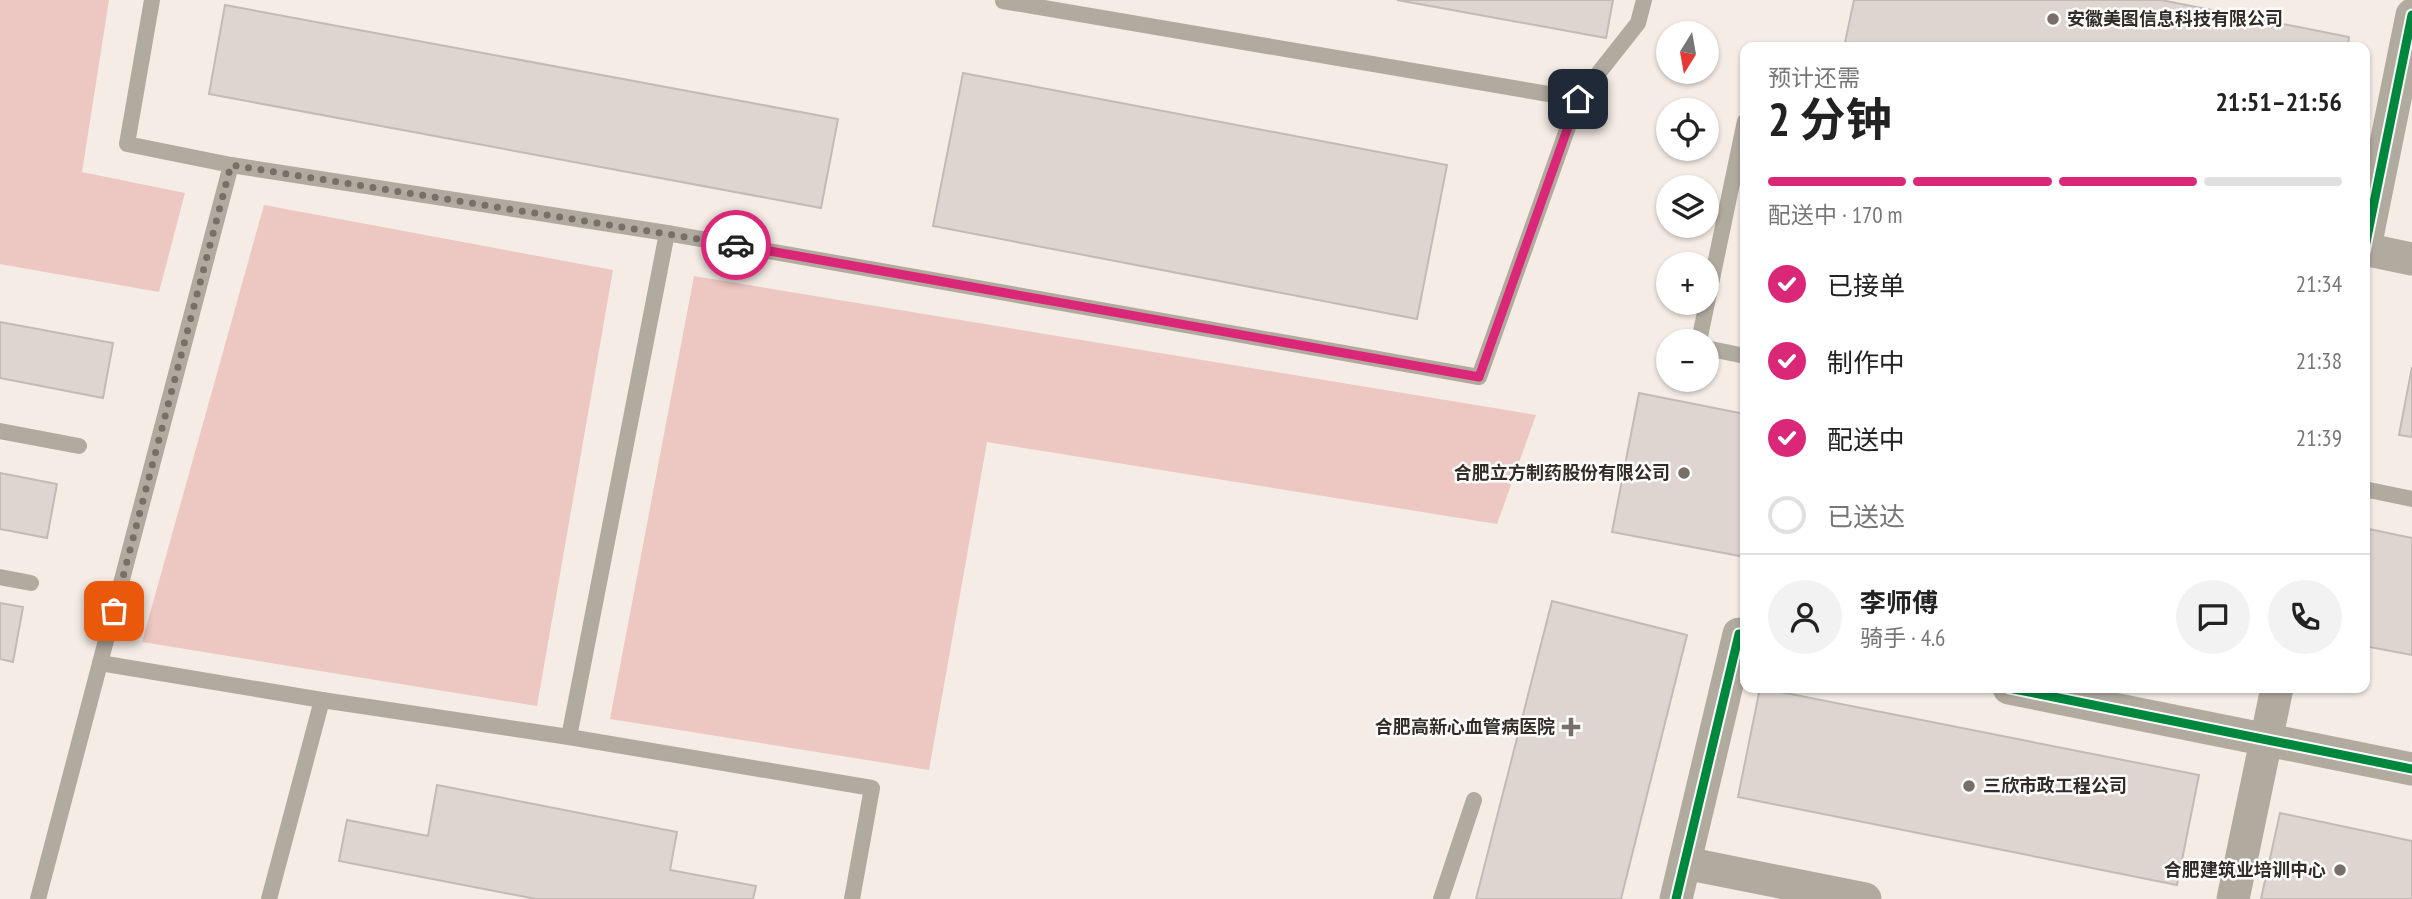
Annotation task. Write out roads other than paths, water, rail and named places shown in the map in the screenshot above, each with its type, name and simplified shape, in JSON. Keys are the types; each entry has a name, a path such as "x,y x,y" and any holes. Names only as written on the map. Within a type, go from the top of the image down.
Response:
{"street":[{"path":"2370,221 2412,15"},
{"path":"2370,251 2412,259"},
{"path":"1676,899 1740,634"},
{"path":"2034,693 2412,769"},
{"path":"2233,899 2276,693"},
{"path":"1685,863 1865,899"}],"lane":[{"path":"152,0 127,144 231,165 667,233 1479,377 1578,99 1638,23 1644,0"},
{"path":"1003,1 1578,99"},
{"path":"1702,329 1740,145"},
{"path":"38,899 231,165"},
{"path":"569,737 667,233"},
{"path":"1719,351 1740,355"},
{"path":"0,432 79,446"},
{"path":"2370,490 2412,499"},
{"path":"0,577 31,583"},
{"path":"100,663 872,788 852,899"},
{"path":"269,899 322,700"},
{"path":"1441,899 1474,800"}],"place":[{"name":"安徽美图信息科技有限公司","path":"2053,19"},
{"name":"合肥立方制药股份有限公司","path":"1684,473"},
{"name":"合肥高新心血管病医院","path":"1571,727"},
{"name":"三欣市政工程公司","path":"1969,786"},
{"name":"合肥建筑业培训中心","path":"2340,870"}]}
